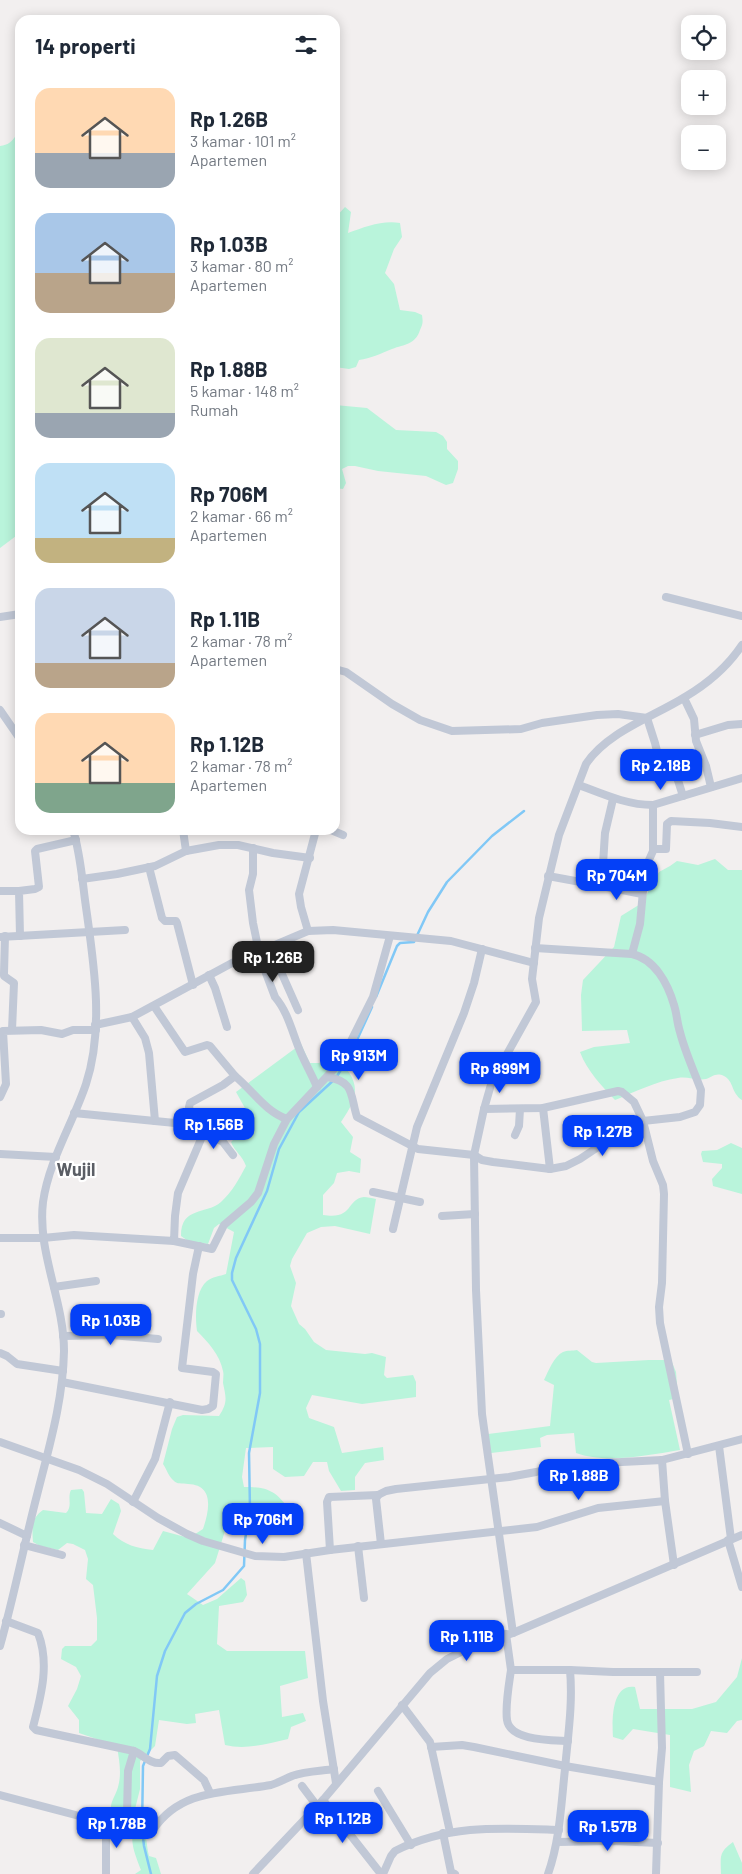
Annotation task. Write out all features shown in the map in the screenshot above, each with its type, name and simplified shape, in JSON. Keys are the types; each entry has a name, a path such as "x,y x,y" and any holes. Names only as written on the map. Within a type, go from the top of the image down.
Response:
{"street":[{"path":"666,597 742,616"},
{"path":"0,617 15,615"},
{"path":"568,1741 523,1736 510,1727 506,1718 511,1670 509,1633 481,1398 476,1290 474,1156 492,1081 536,1002 532,984 539,918 559,835 586,764 591,757 612,740 646,718 684,698 725,667 742,645"},
{"path":"340,670 346,672 392,704 420,720 452,731 521,729 542,723 597,715 618,714 646,718"},
{"path":"684,698 694,719 695,735 711,787"},
{"path":"0,710 15,732"},
{"path":"646,718 662,770 674,768 683,796"},
{"path":"695,735 728,725 742,724"},
{"path":"579,785 613,799 642,805 653,805 742,778"},
{"path":"597,885 603,864 605,833 613,799"},
{"path":"632,954 640,924 646,869 653,849 653,805"},
{"path":"653,849 666,849 667,824 671,822 742,826"},
{"path":"0,1646 57,1418 62,1382 63,1336 43,1238 45,1190 90,1067 95,1027 94,984 89,931 74,835"},
{"path":"184,835 186,851"},
{"path":"308,930 300,906 299,894 315,835"},
{"path":"0,892 39,887 34,853 37,849 76,840"},
{"path":"82,878 117,874 149,867 168,861 186,851 219,845 238,845 273,853 310,858"},
{"path":"253,848 253,874 249,890 258,952 275,997 288,1019 300,1051 317,1087"},
{"path":"149,867 162,918 165,921 176,921 179,927 193,984"},
{"path":"548,876 642,894"},
{"path":"19,891 20,936"},
{"path":"12,1030 14,983 4,973 3,937 125,930"},
{"path":"0,1097 6,1084 1,1031 41,1030 59,1034 132,1017 208,976 308,930 333,930 451,941 534,963"},
{"path":"0,1238 74,1236 174,1241 212,1249 224,1226 251,1202 258,1193 274,1144 288,1119 328,1077 349,1045 373,997 390,936"},
{"path":"270,947 298,1010"},
{"path":"328,1077 346,1083 350,1088 357,1117 413,1146 424,1150 474,1156 493,1162 550,1169 573,1164 604,1142 643,1121 690,1115 698,1109 702,1095 680,1032 675,1007 660,975 650,962 641,956 632,954 535,948"},
{"path":"393,1229 423,1112 464,1013 474,983 482,949"},
{"path":"208,976 216,988 227,1027"},
{"path":"154,1006 185,1052 207,1045 210,1046 235,1076 268,1108 278,1116 288,1119"},
{"path":"132,1017 145,1038 149,1052 154,1121"},
{"path":"195,1126 189,1107 190,1103 224,1085 235,1076"},
{"path":"484,1109 543,1108 618,1091 630,1097 638,1109 653,1161 663,1185 660,1322 688,1454"},
{"path":"543,1108 550,1169"},
{"path":"515,1135 519,1126 520,1109"},
{"path":"74,1113 195,1126 223,1142 233,1155"},
{"path":"174,1241 178,1193 204,1132"},
{"path":"0,1154 56,1157"},
{"path":"373,1192 420,1202"},
{"path":"442,1216 475,1214"},
{"path":"62,1382 170,1402 202,1410 213,1406 216,1374 182,1368 193,1274 199,1246"},
{"path":"54,1287 96,1281"},
{"path":"63,1336 102,1335 158,1338"},
{"path":"0,1353 17,1364 63,1371"},
{"path":"133,1502 155,1459 170,1402"},
{"path":"330,1550 327,1502 329,1497 378,1495 396,1489 492,1479 536,1472 562,1465 662,1460 742,1439"},
{"path":"0,1442 79,1470 107,1484 187,1534 243,1554 262,1557 284,1557 358,1546 545,1526 580,1512 607,1506 665,1501"},
{"path":"719,1446 729,1540 739,1571 742,1588"},
{"path":"662,1460 665,1501 674,1565"},
{"path":"378,1495 376,1499 381,1544"},
{"path":"0,1523 26,1536"},
{"path":"253,1874 320,1803 430,1673 447,1659 742,1535"},
{"path":"24,1545 62,1555"},
{"path":"358,1546 364,1598"},
{"path":"306,1553 323,1701 336,1784"},
{"path":"4,1624 38,1632 42,1646 44,1672 33,1727 36,1730 137,1752 151,1762 161,1763 168,1756 175,1756 204,1780 210,1793"},
{"path":"511,1670 697,1672"},
{"path":"548,1874 559,1830 572,1692 570,1670"},
{"path":"656,1874 662,1748 660,1672"},
{"path":"402,1705 426,1736 431,1747 447,1832 451,1872 455,1874"},
{"path":"431,1747 462,1745 565,1766 660,1782"},
{"path":"0,1795 106,1823 119,1822 127,1814 128,1771 137,1752"},
{"path":"153,1830 160,1820 174,1808 200,1795 273,1784 304,1772 334,1769"},
{"path":"302,1786 320,1803 382,1874 391,1856 396,1852 411,1844 447,1832 481,1829 559,1830"},
{"path":"378,1791 411,1844"},
{"path":"106,1823 106,1874"},
{"path":"557,1842 614,1841 658,1843"}],"green space":[{"path":"15,137 15,537 0,548 0,146 13,140"},
{"path":"345,207 351,212 348,233 380,223 400,223 402,237 394,249 385,273 394,284 400,310 422,315 423,321 418,335 412,341 376,356 359,360 356,367 349,369 340,368 340,212"},
{"path":"340,405 367,408 396,430 436,432 443,436 447,442 447,449 458,461 458,469 453,483 446,485 426,476 348,466 342,469 346,483 343,489 340,489"},
{"path":"715,859 728,870 742,870 742,1100 738,1097 727,1078 719,1074 706,1079 670,1079 615,1100 591,1072 580,1052 594,1047 630,1043 627,1030 582,1031 581,995 583,980 614,947 621,916 642,903 659,872 677,861 698,865"},
{"path":"301,1044 310,1063 319,1063 334,1055 349,1072 355,1087 355,1094 348,1112 341,1122 353,1137 350,1152 361,1159 360,1173 349,1171 337,1173 334,1183 323,1195 323,1215 340,1215 354,1201 364,1197 376,1199 370,1234 335,1226 321,1227 307,1233 290,1266 296,1283 291,1306 299,1324 314,1342 326,1350 372,1353 386,1357 384,1375 387,1378 413,1375 416,1382 416,1397 362,1404 312,1395 306,1408 309,1418 334,1427 342,1453 383,1447 384,1460 365,1463 355,1477 355,1490 341,1491 329,1471 327,1462 313,1462 304,1476 285,1477 273,1469 273,1447 246,1448 242,1477 244,1487 270,1491 289,1509 282,1516 244,1515 240,1521 229,1518 215,1563 187,1594 203,1605 217,1599 241,1578 245,1581 247,1595 243,1602 219,1606 217,1644 227,1651 305,1651 308,1678 280,1686 282,1717 303,1713 306,1721 291,1727 288,1739 256,1746 241,1747 225,1745 219,1710 195,1714 196,1723 187,1724 159,1720 155,1746 140,1761 140,1789 135,1809 113,1814 111,1804 120,1777 117,1746 79,1733 79,1720 68,1706 81,1676 76,1667 61,1659 62,1649 65,1646 91,1646 97,1640 97,1618 93,1585 86,1579 88,1559 85,1550 73,1544 67,1543 58,1550 40,1546 33,1542 33,1524 36,1517 43,1510 66,1513 69,1508 71,1490 82,1489 86,1513 102,1514 111,1499 119,1504 121,1511 113,1534 131,1545 153,1550 163,1531 189,1538 203,1529 207,1515 208,1500 203,1489 197,1485 175,1482 163,1464 177,1417 183,1415 219,1416 225,1403 221,1365 213,1349 197,1331 196,1312 198,1298 203,1285 211,1278 226,1274 234,1232 219,1224 214,1228 208,1244 188,1241 181,1236 182,1226 190,1215 221,1202 232,1190 246,1166 231,1142 246,1127 246,1110 236,1092"},
{"path":"731,1143 742,1148 742,1194 713,1186 712,1179 722,1168 722,1164 703,1162 701,1154 702,1151 717,1150"},
{"path":"577,1350 596,1363 671,1360 676,1372 678,1398 669,1400 680,1450 628,1458 588,1456 576,1453 574,1433 547,1435 540,1438 541,1447 491,1453 488,1434 550,1426 554,1385 544,1380 552,1364 560,1354 565,1351"},
{"path":"742,1658 742,1720 737,1721 727,1733 711,1731 704,1746 694,1751 689,1765 691,1792 670,1787 670,1735 633,1729 623,1740 613,1737 613,1714 617,1697 627,1687 635,1687 640,1709 692,1709 716,1702 737,1677"},
{"path":"137,1822 141,1822 143,1826 149,1856 156,1858 161,1874 135,1874 141,1870 134,1852 132,1840"},
{"path":"733,1842 742,1863 742,1874 721,1874 721,1855"}],"waterway":[{"path":"376,997 397,946 400,943 414,942 428,912 447,882 492,836 524,811"},
{"path":"151,1874 142,1829 143,1766 150,1749 157,1676 165,1651 185,1613 196,1604 223,1590 244,1566 245,1540 250,1510 249,1453 260,1393 260,1344 256,1329 232,1280 232,1273 236,1258 267,1191 279,1149 299,1112 336,1078 352,1051 372,1007"}],"district":[{"name":"Wujil","path":"76,1169"}]}
